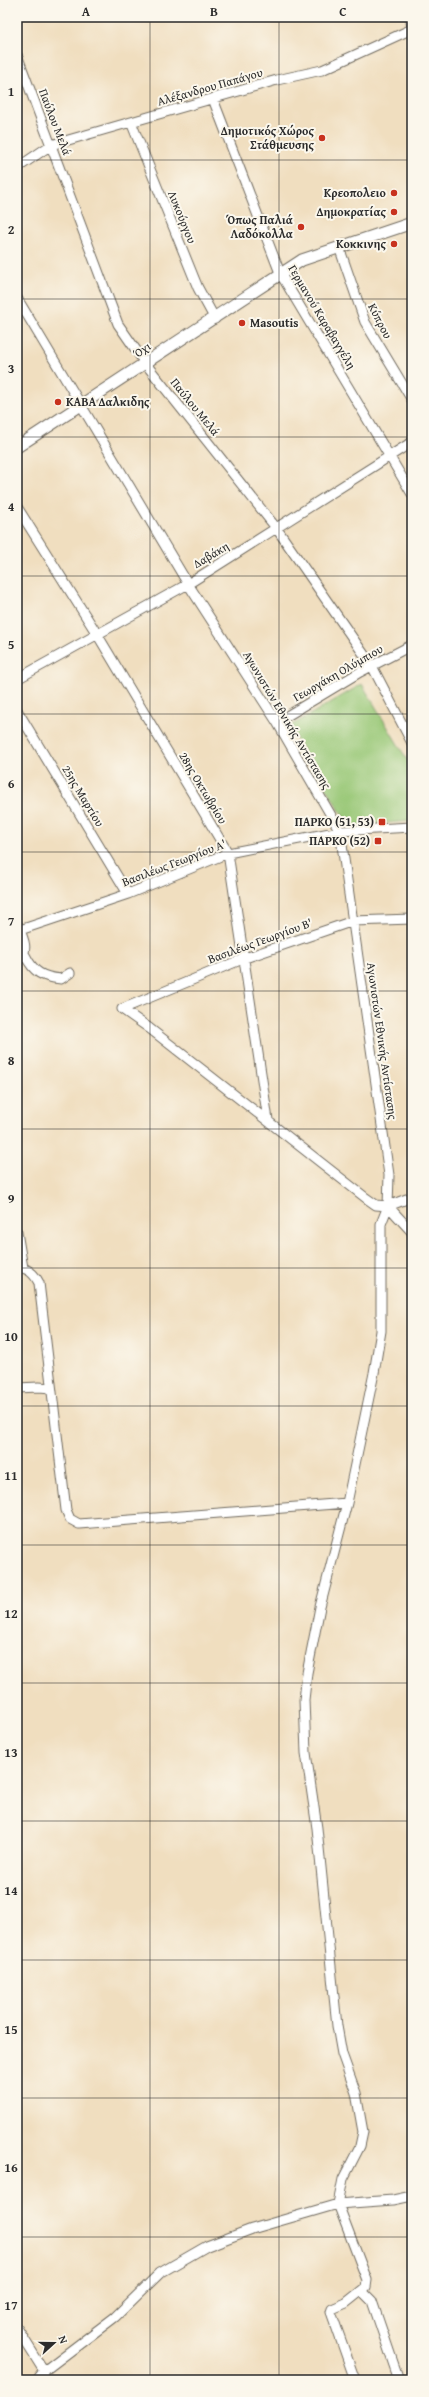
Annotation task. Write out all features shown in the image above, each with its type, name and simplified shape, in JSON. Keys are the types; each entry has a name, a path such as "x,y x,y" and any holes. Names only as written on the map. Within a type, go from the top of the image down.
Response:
{"street":[{"path":"412,17 412,24"},
{"name":"Αλέξανδρου Παπάγου","path":"17,168 51,145 212,99 322,70 412,29"},
{"name":"Παύλου Μελά","path":"17,55 118,324 145,363 278,529 372,666 412,743"},
{"name":"Γερμανού Καραβαγγέλη","path":"212,99 280,273 391,456 412,494"},
{"name":"Λυκούργου","path":"131,122 198,288 215,319"},
{"path":"280,273 302,260 412,223"},
{"name":"Κύπρου","path":"338,247 364,322 412,400"},
{"name":"Όχι","path":"17,447 215,319 280,273"},
{"name":"Αγωνιστών Εθνικής Αντίστασης","path":"17,298 188,584 277,722 340,831 389,1175 388,1206 381,1224 381,1331 347,1503 320,1607 304,1700 306,1753 317,1828 337,2026 342,2054 356,2093 363,2132 360,2146 343,2179 338,2204"},
{"name":"Δαβάκη","path":"17,679 188,584 278,529 412,442"},
{"name":"28ης Οκτωβρίου","path":"17,507 97,634 228,853 245,958 268,1120"},
{"name":"Γεωργάκη Ολύμπιου","path":"277,722 372,666 412,645"},
{"name":"25ης Μαρτίου","path":"17,710 128,894"},
{"name":"Βασιλέως Γεωργίου Α'","path":"18,929 128,894 228,853 340,831 412,827"},
{"name":"Βασιλέως Γεωργίου Β'","path":"268,1120 122,1009 245,958 353,922 412,919"},
{"path":"18,929 26,950 21,958 32,969 43,977 61,979 70,973"},
{"path":"268,1120 376,1205 388,1206 412,1197"},
{"path":"388,1206 412,1232"},
{"path":"17,1232 20,1267 36,1275 39,1283 66,1510 73,1522 87,1523 347,1503"},
{"path":"17,1388 39,1386 51,1388"},
{"path":"37,2380 91,2338 160,2273 180,2260 229,2236 338,2204 393,2200 412,2196"},
{"path":"338,2204 367,2280 366,2287 362,2291 346,2303 332,2309 330,2312 354,2380"},
{"path":"362,2291 372,2301 399,2380"},
{"path":"17,2328 44,2375"}],"green space":[{"path":"362,684 412,768 412,821 349,826 289,727"}],"place":[{"name":"Δημοτικός Χώρος Στάθμευσης","path":"322,138"},
{"name":"Κρεοπολειο","path":"394,193"},
{"name":"Δημοκρατίας","path":"394,212"},
{"name":"Όπως Παλιά Λαδόκολλα","path":"301,227"},
{"name":"Κοκκινης","path":"394,244"},
{"name":"Masoutis","path":"242,323"},
{"name":"ΚΑΒΑ Δαλκιδης","path":"58,402"},
{"name":"ΠΑΡΚΟ (51, 53)","path":"382,822"},
{"name":"ΠΑΡΚΟ (52)","path":"378,841"}]}
